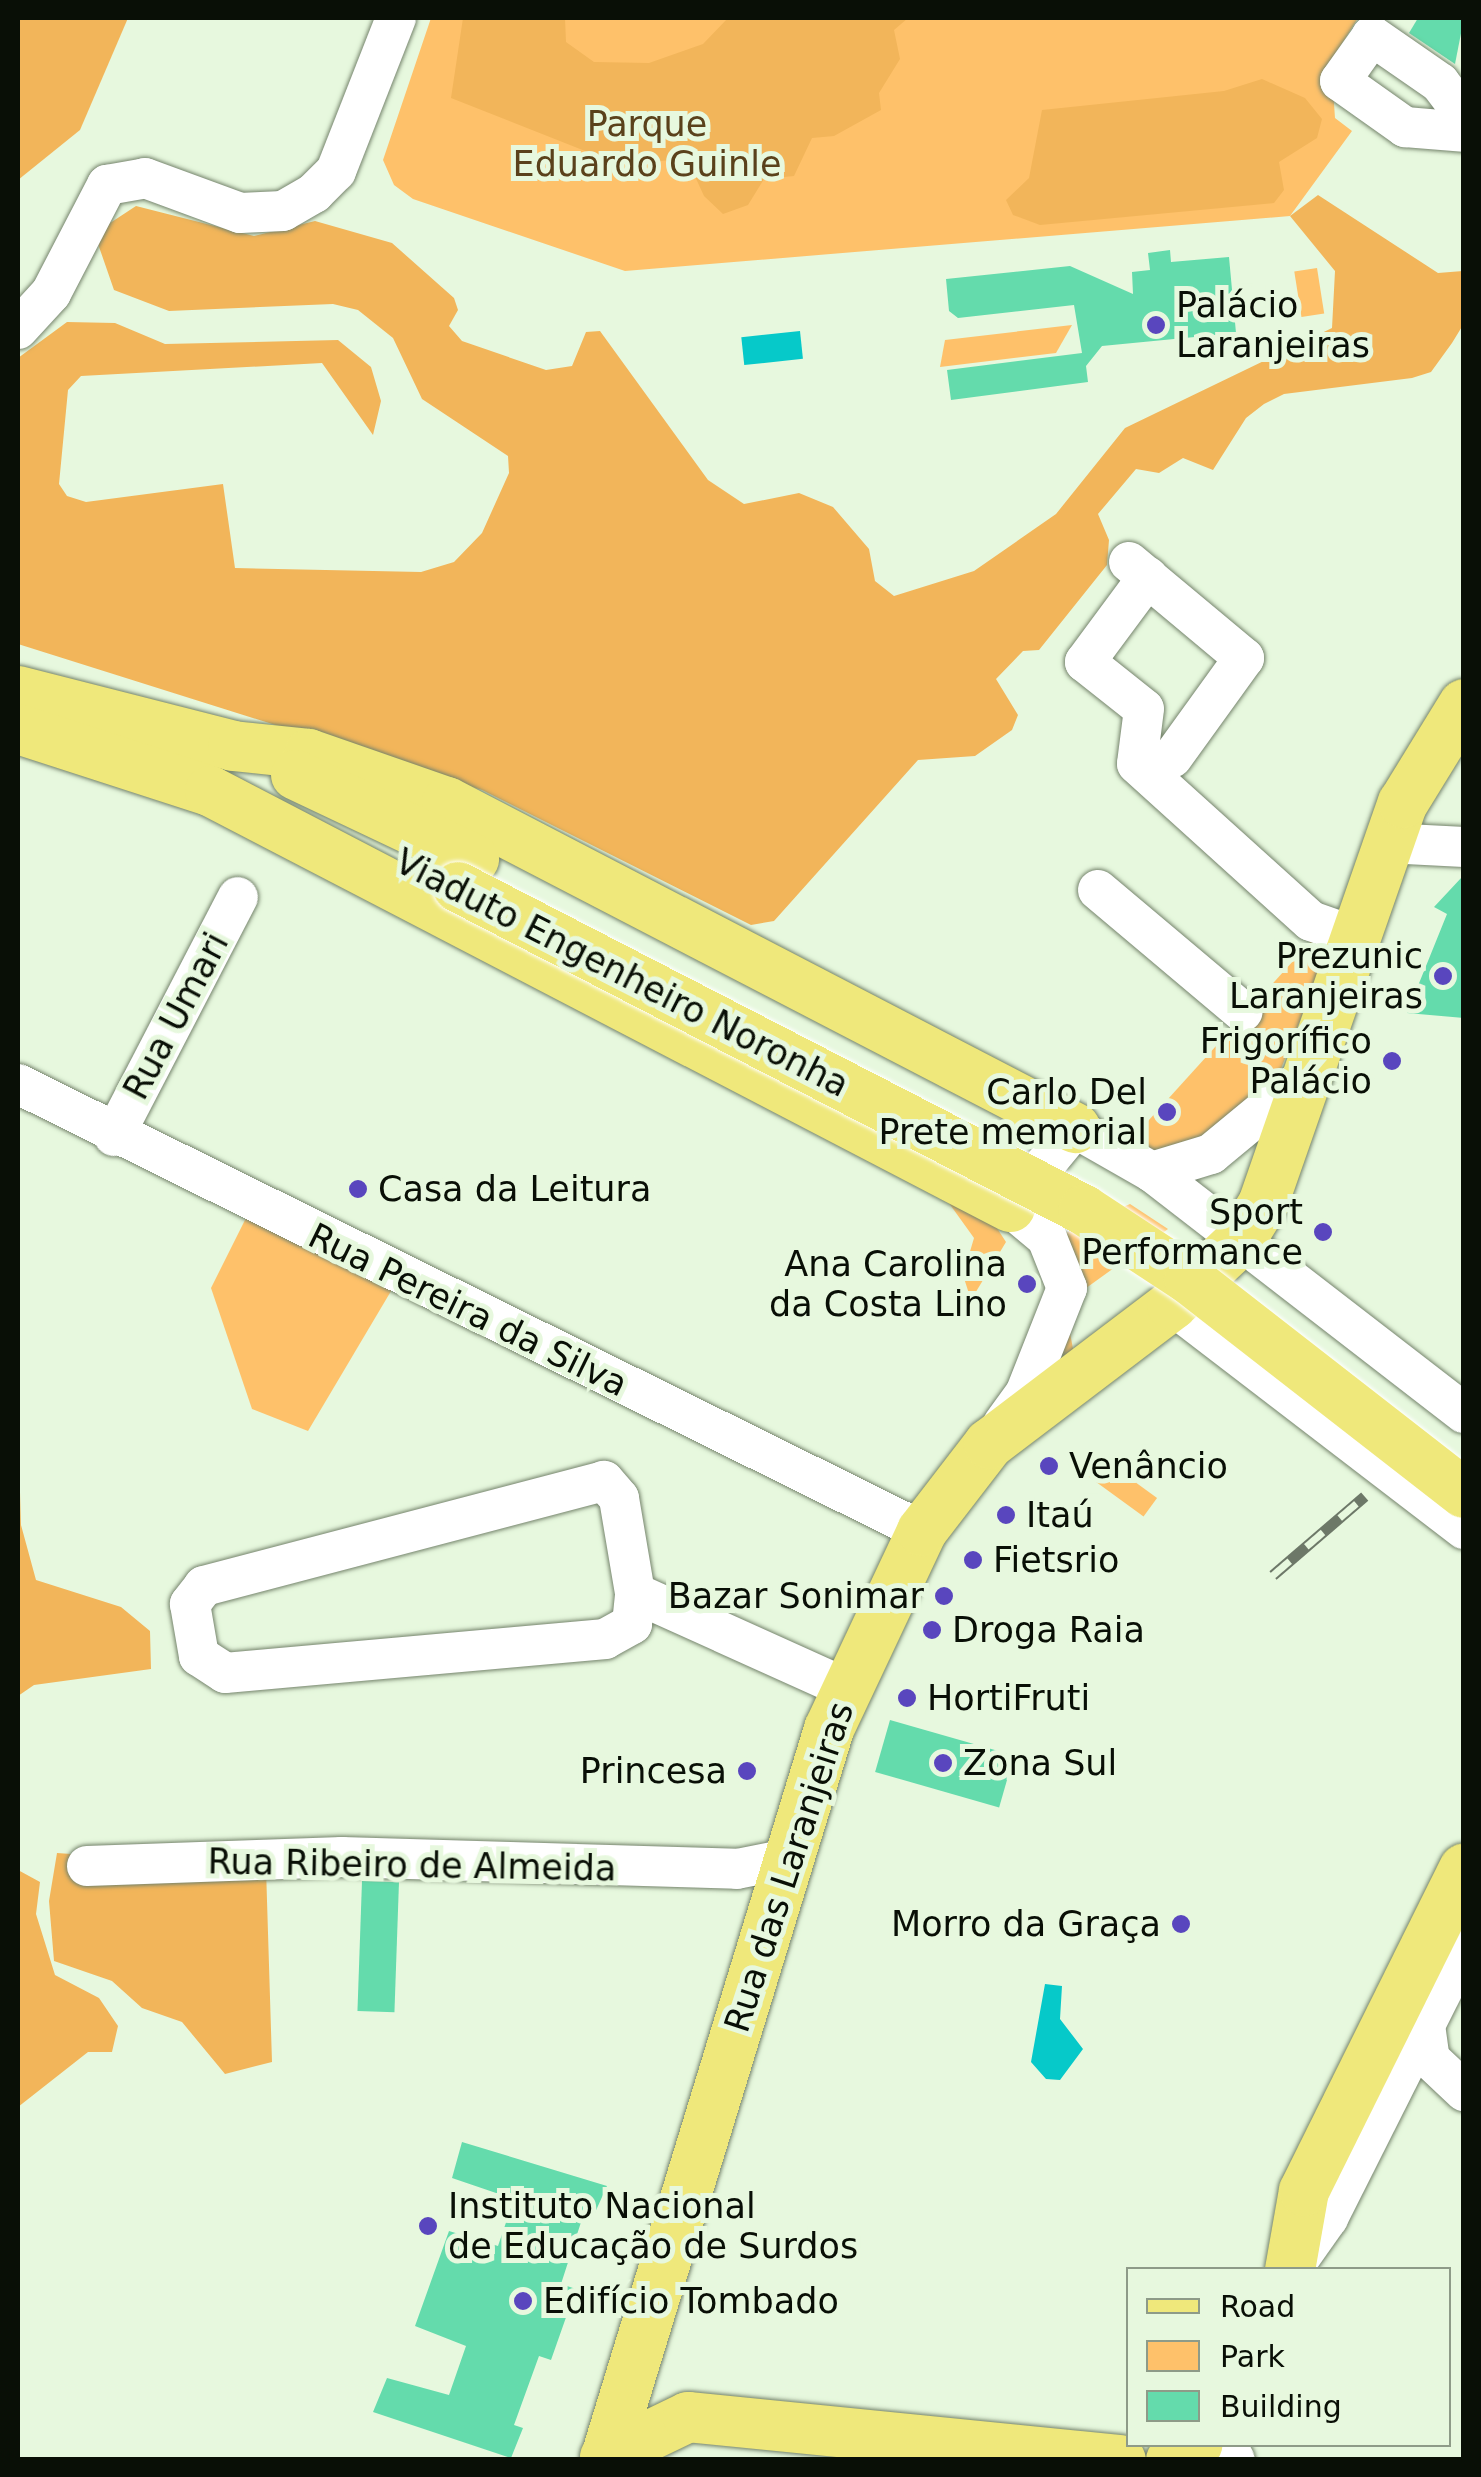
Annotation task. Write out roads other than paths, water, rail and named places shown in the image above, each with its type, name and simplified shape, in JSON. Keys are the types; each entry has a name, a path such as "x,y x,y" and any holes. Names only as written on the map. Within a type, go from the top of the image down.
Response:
{"main road":[{"path":"18,691 233,746 309,754 447,802 1076,1128"},
{"name":"Rua das Laranjeiras","path":"605,2458 787,1859 848,1689 922,1530 988,1444 1172,1304 1240,1241 1263,1204 1387,843 1464,704"},
{"path":"18,729 210,791 1010,1207"},
{"name":"Viaduto Engenheiro Noronha","path":"233,746 1084,1210 1189,1280 1464,1493"},
{"name":"Viaduto Engenheiro Noronha","path":"210,791 325,822 466,873 1144,1209 1464,1453"},
{"path":"1291,2267 1304,2190 1408,2022 1464,1868"},
{"path":"630,2370 652,2400 688,2417 964,2453 1121,2460"},
{"path":"605,2458 688,2417"}],"street":[{"path":"18,328 51,292 107,185 145,178 240,213 283,210 336,171 396,18"},
{"path":"1464,116 1440,83 1372,26 1340,82 1406,127 1464,132"},
{"path":"1172,758 1244,658 1139,569 1085,662 1144,709 1137,764 1311,922 1356,937"},
{"path":"1387,843 1464,847"},
{"path":"1098,890 1243,1012"},
{"name":"Rua Umari","path":"114,1136 238,896"},
{"name":"Rua das Laranjeiras","path":"1152,1172 1198,1160 1241,1136 1310,1070"},
{"name":"Rua Pereira da Silva","path":"18,1084 114,1136 922,1530"},
{"path":"988,1444 1025,1394 1067,1288 1047,1238 1010,1207 1076,1128 1152,1172 1464,1414"},
{"path":"1250,1362 1247,1340 1262,1316 1288,1293 1309,1292"},
{"path":"1172,1304 1464,1529"},
{"path":"604,1481 620,1498 635,1593 632,1624 604,1639 226,1674 199,1656 190,1604 204,1586 604,1481"},
{"path":"635,1593 848,1689"},
{"name":"Rua Ribeiro de Almeida","path":"87,1866 342,1858 737,1870 787,1859"},
{"path":"737,1870 772,1906"},
{"path":"1464,1948 1408,2022 1430,2060 1464,2092"}],"water":[{"path":"800,331 803,359 744,365 741,337"},
{"path":"1045,1984 1062,1986 1060,2019 1083,2049 1060,2080 1046,2079 1031,2062"}],"railway":[{"path":"1273,1575 1365,1496"}],"place":[{"name":"Palácio Laranjeiras","path":"1156,325"},
{"name":"Prezunic Laranjeiras","path":"1443,976"},
{"name":"Frigorífico Palácio","path":"1392,1061"},
{"name":"Carlo Del Prete memorial","path":"1167,1112"},
{"name":"Casa da Leitura","path":"358,1189"},
{"name":"Sport Performance","path":"1323,1232"},
{"name":"Ana Carolina da Costa Lino","path":"1027,1284"},
{"name":"Venâncio","path":"1049,1466"},
{"name":"Itaú","path":"1006,1515"},
{"name":"Fietsrio","path":"973,1560"},
{"name":"Bazar Sonimar","path":"944,1596"},
{"name":"Droga Raia","path":"932,1630"},
{"name":"HortiFruti","path":"907,1698"},
{"name":"Zona Sul","path":"943,1763"},
{"name":"Princesa","path":"747,1771"},
{"name":"Morro da Graça","path":"1181,1924"},
{"name":"Instituto Nacional de Educação de Surdos","path":"428,2226"},
{"name":"Edifício Tombado","path":"523,2301"}],"park label":[{"name":"Parque Eduardo Guinle","path":"647,144"}]}
